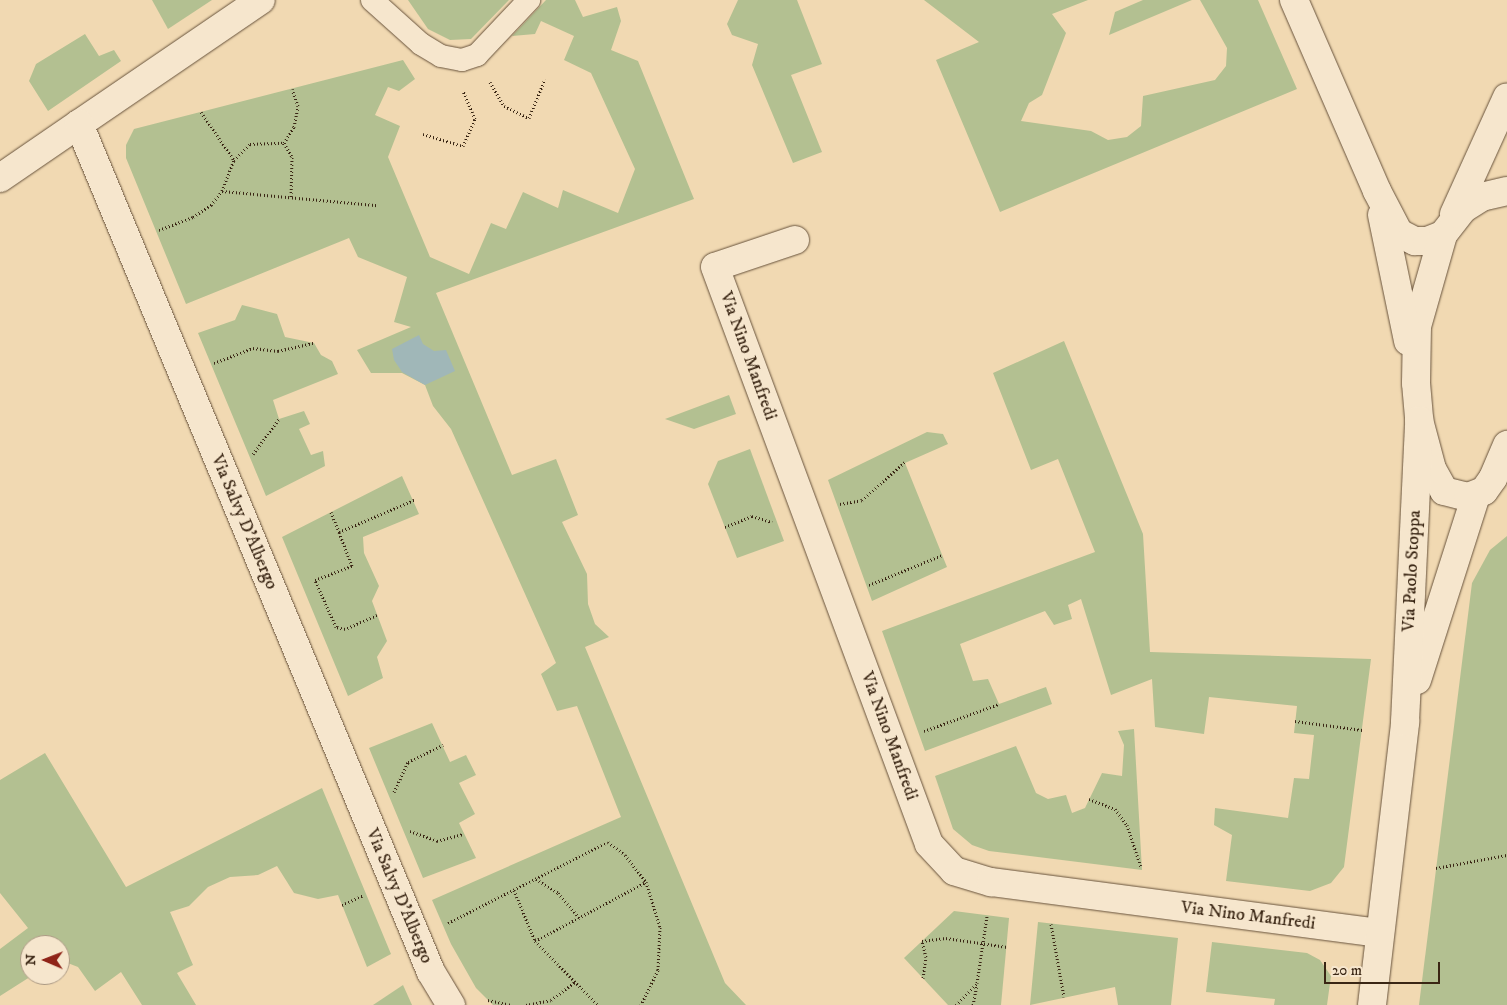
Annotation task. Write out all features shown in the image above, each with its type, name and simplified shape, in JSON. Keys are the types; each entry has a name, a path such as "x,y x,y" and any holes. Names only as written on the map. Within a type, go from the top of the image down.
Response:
{"street":[{"path":"0,178 261,0"},
{"path":"1294,0 1377,191 1399,232 1415,241 1427,241 1445,230 1463,209 1482,197 1507,191"},
{"path":"1507,97 1445,230 1417,326 1416,383 1419,420 1438,485 1460,497 1507,489"},
{"name":"Via Salvy D'Albergo","path":"79,124 431,972 451,1005"},
{"path":"1377,191 1416,383"},
{"name":"Via Nino Manfredi","path":"795,240 715,267 929,844 954,871 991,882 1380,933"},
{"name":"Via Paolo Stoppa","path":"1372,1005 1404,722 1419,420"},
{"name":"Via Paolo Stoppa","path":"1404,722 1478,494 1490,485 1507,445"}],"lane":[{"path":"372,0 421,44 441,56 462,60 477,56 529,0"}],"path":[{"path":"489,79 504,106 529,118 545,79"},
{"path":"284,143 294,126 298,106 292,88"},
{"path":"423,134 463,146 475,119 463,90"},
{"path":"201,112 234,160"},
{"path":"156,231 193,217 211,204 222,191 234,160 250,144 284,143"},
{"path":"284,143 292,157 291,197"},
{"path":"222,191 378,205"},
{"path":"211,364 253,348 278,351 314,343"},
{"path":"250,458 279,419"},
{"path":"837,504 862,500 905,462"},
{"path":"339,532 414,500"},
{"path":"331,512 352,566 315,580 336,627 346,629 377,615"},
{"path":"725,527 752,516 777,523"},
{"path":"866,586 942,555"},
{"path":"919,733 999,704"},
{"path":"1295,722 1362,730"},
{"path":"391,800 408,762 443,745"},
{"path":"1090,799 1115,809 1127,824 1142,870"},
{"path":"403,828 438,841 464,834"},
{"path":"443,926 608,842 626,855 646,882 660,927 658,970 641,1005"},
{"path":"1436,868 1507,855"},
{"path":"536,879 558,893 580,918"},
{"path":"535,941 646,882"},
{"path":"514,890 535,941 598,1005"},
{"path":"342,905 365,893"},
{"path":"973,1005 987,916"},
{"path":"1051,923 1064,997"},
{"path":"923,978 926,957 922,941 946,938 1007,946"},
{"path":"526,1005 551,1000 575,982"},
{"path":"956,1005 977,983"},
{"path":"488,1000 510,1005"}],"green space":[{"path":"152,0 212,0 168,29"},
{"path":"408,0 509,0 471,39 450,40 428,29"},
{"path":"546,0 575,0 583,17 617,7 621,21 611,50 638,61 694,199 436,293 512,475 556,459 578,515 562,522 587,574 588,604 595,624 609,637 585,647 725,983 746,1005 493,1005 476,988 451,944 432,900 621,817 577,706 557,711 541,674 556,663 451,429 433,406 425,385 402,373 371,373 357,350 411,327 394,322 407,277 358,257 349,238 186,304 126,158 126,145 134,129 403,60 415,79 399,91 388,87 375,115 400,126 388,157 430,257 469,274 491,223 506,229 523,192 558,208 563,190 618,213 635,169 591,73 564,60 574,36 541,21 535,34 512,36"},
{"path":"738,0 797,0 822,64 791,75 822,152 793,163 752,65 758,44 732,35 727,24"},
{"path":"924,0 1088,0 1052,14 1066,33 1042,95 1029,103 1021,121 1091,131 1108,140 1127,137 1141,126 1143,96 1215,80 1226,66 1227,48 1200,0 1258,0 1297,89 1000,212 936,60 979,42"},
{"path":"1143,0 1192,0 1109,35 1115,12"},
{"path":"85,34 99,56 114,50 121,61 48,111 29,81 36,64"},
{"path":"242,305 277,314 285,337 314,343 321,355 332,361 338,374 273,400 279,419 304,411 310,424 299,429 311,455 323,451 325,466 266,496 198,333 235,320"},
{"path":"1064,341 1143,534 1150,652 1371,659 1344,867 1331,883 1310,891 1226,881 1232,835 1214,825 1215,808 1288,818 1294,778 1309,779 1314,735 1294,733 1297,706 1209,697 1204,734 1155,727 1152,679 1111,695 1081,599 1068,605 1072,619 1054,625 1045,611 960,644 973,681 988,679 999,704 1046,687 1052,704 925,751 882,631 1095,552 1058,459 1031,470 993,373"},
{"path":"729,395 736,414 694,429 665,419"},
{"path":"927,432 943,434 948,444 905,463 947,567 872,601 828,480"},
{"path":"750,449 784,541 737,558 708,484 718,461"},
{"path":"402,476 419,514 363,537 364,553 379,586 372,601 387,641 377,657 383,678 348,696 282,537"},
{"path":"1507,536 1507,1005 1419,1005 1472,583 1490,550"},
{"path":"432,723 450,762 466,755 476,775 459,783 475,814 459,823 476,858 423,878 369,748"},
{"path":"1134,729 1142,870 989,851 972,845 953,829 935,776 1016,746 1036,793 1048,799 1066,795 1072,813 1085,808 1102,773 1122,776 1124,745 1118,731"},
{"path":"45,753 126,887 322,788 391,954 367,967 338,895 318,899 294,893 277,866 258,875 230,877 208,887 189,906 170,912 193,965 177,973 196,1005 142,1005 121,972 95,991 78,967 70,964 70,935 20,935 20,983 0,996 0,949 28,928 0,893 0,780"},
{"path":"954,911 1009,918 1001,1005 948,1005 904,958"},
{"path":"1038,922 1178,938 1171,1005 1118,1005 1115,987 1030,1005"},
{"path":"1212,942 1307,953 1320,960 1331,976 1327,1005 1274,1005 1275,999 1206,992"},
{"path":"403,985 412,1005 373,1005"}],"water":[{"path":"419,335 423,344 434,351 446,350 455,371 425,385 402,372 394,360 392,349"}]}
